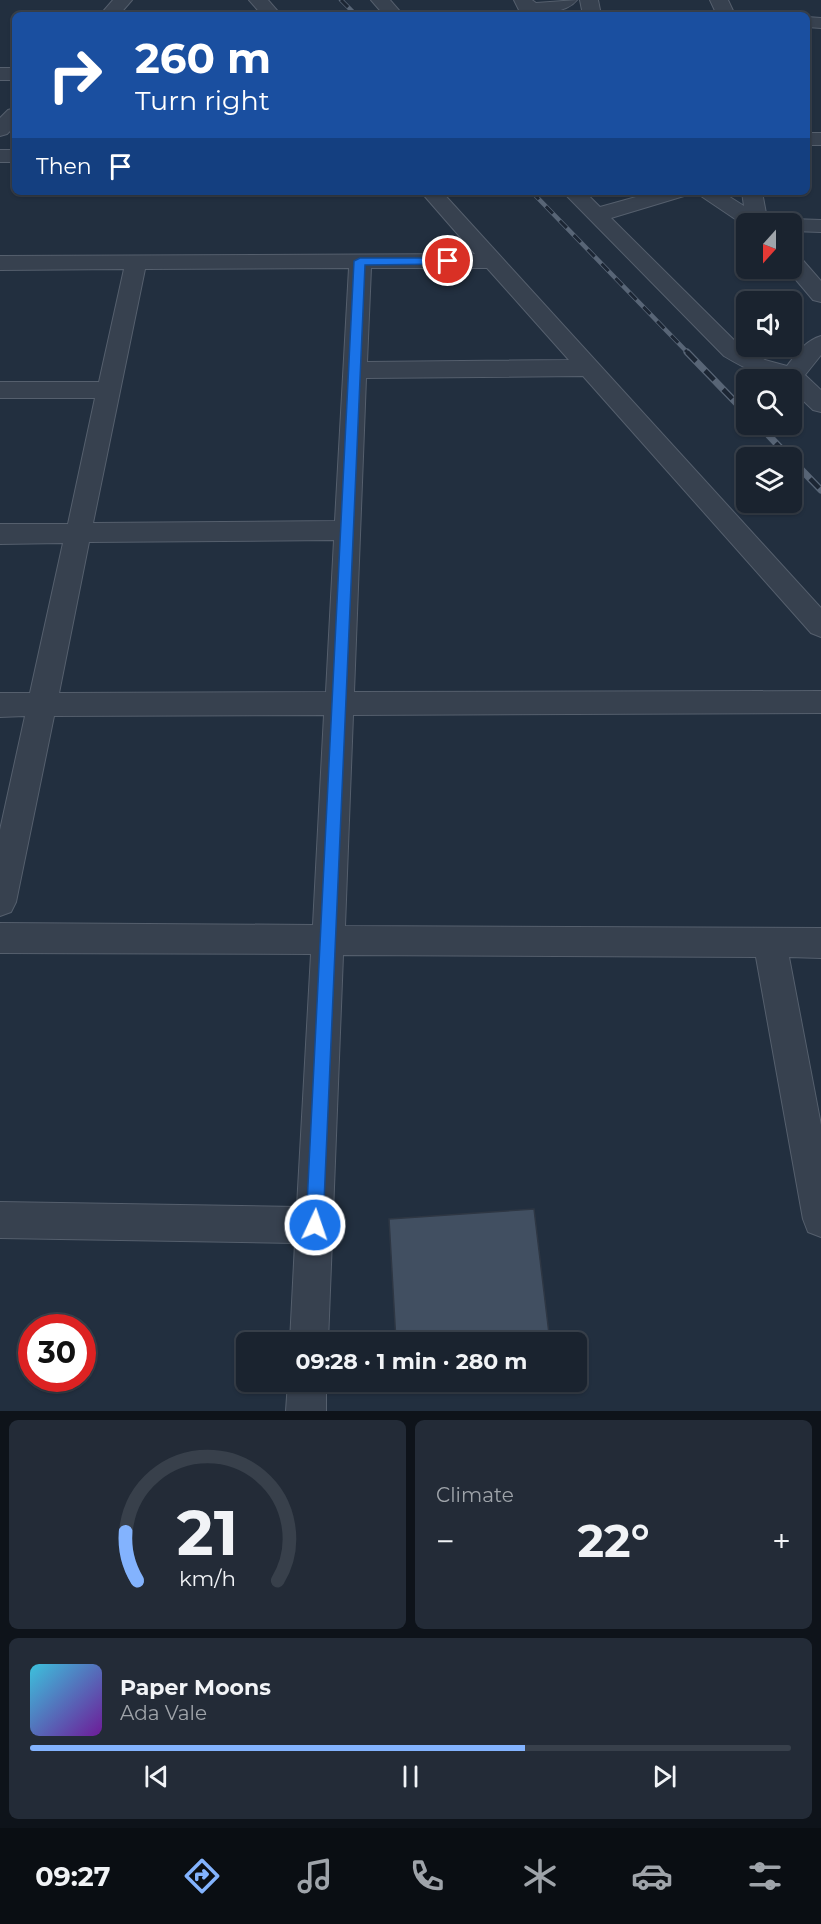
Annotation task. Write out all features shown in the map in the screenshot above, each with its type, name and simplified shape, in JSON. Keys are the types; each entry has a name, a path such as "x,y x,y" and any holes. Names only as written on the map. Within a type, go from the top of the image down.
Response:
{"street":[{"path":"112,12 123,0"},
{"path":"258,0 269,12"},
{"path":"380,0 391,12"},
{"path":"523,0 525,6 544,9 568,0"},
{"path":"0,130 12,117"},
{"path":"434,195 821,626"},
{"path":"576,195 732,351 770,369"},
{"path":"597,215 667,195"},
{"path":"713,195 740,213"},
{"path":"752,195 755,213"},
{"path":"802,225 821,226"},
{"path":"310,1332 360,261"},
{"path":"0,263 492,261"},
{"path":"0,902 136,262"},
{"path":"802,273 821,295"},
{"path":"797,369 810,352 821,344"},
{"path":"355,370 587,368"},
{"path":"802,386 821,404"},
{"path":"0,390 109,390"},
{"path":"0,534 347,530"},
{"path":"0,705 821,702"},
{"path":"0,938 821,943"},
{"path":"770,943 819,1203"},
{"path":"0,1220 315,1225"},
{"path":"306,1411 307,1392"}],"building":[{"path":"534,1209 549,1332 395,1332 389,1219"}],"railway":[{"path":"341,0 353,12"},
{"path":"535,195 689,354"},
{"path":"687,352 736,403"},
{"path":"768,435 780,447"},
{"path":"802,470 821,490"}],"route":[{"path":"315,1225 360,261 448,261"}]}
